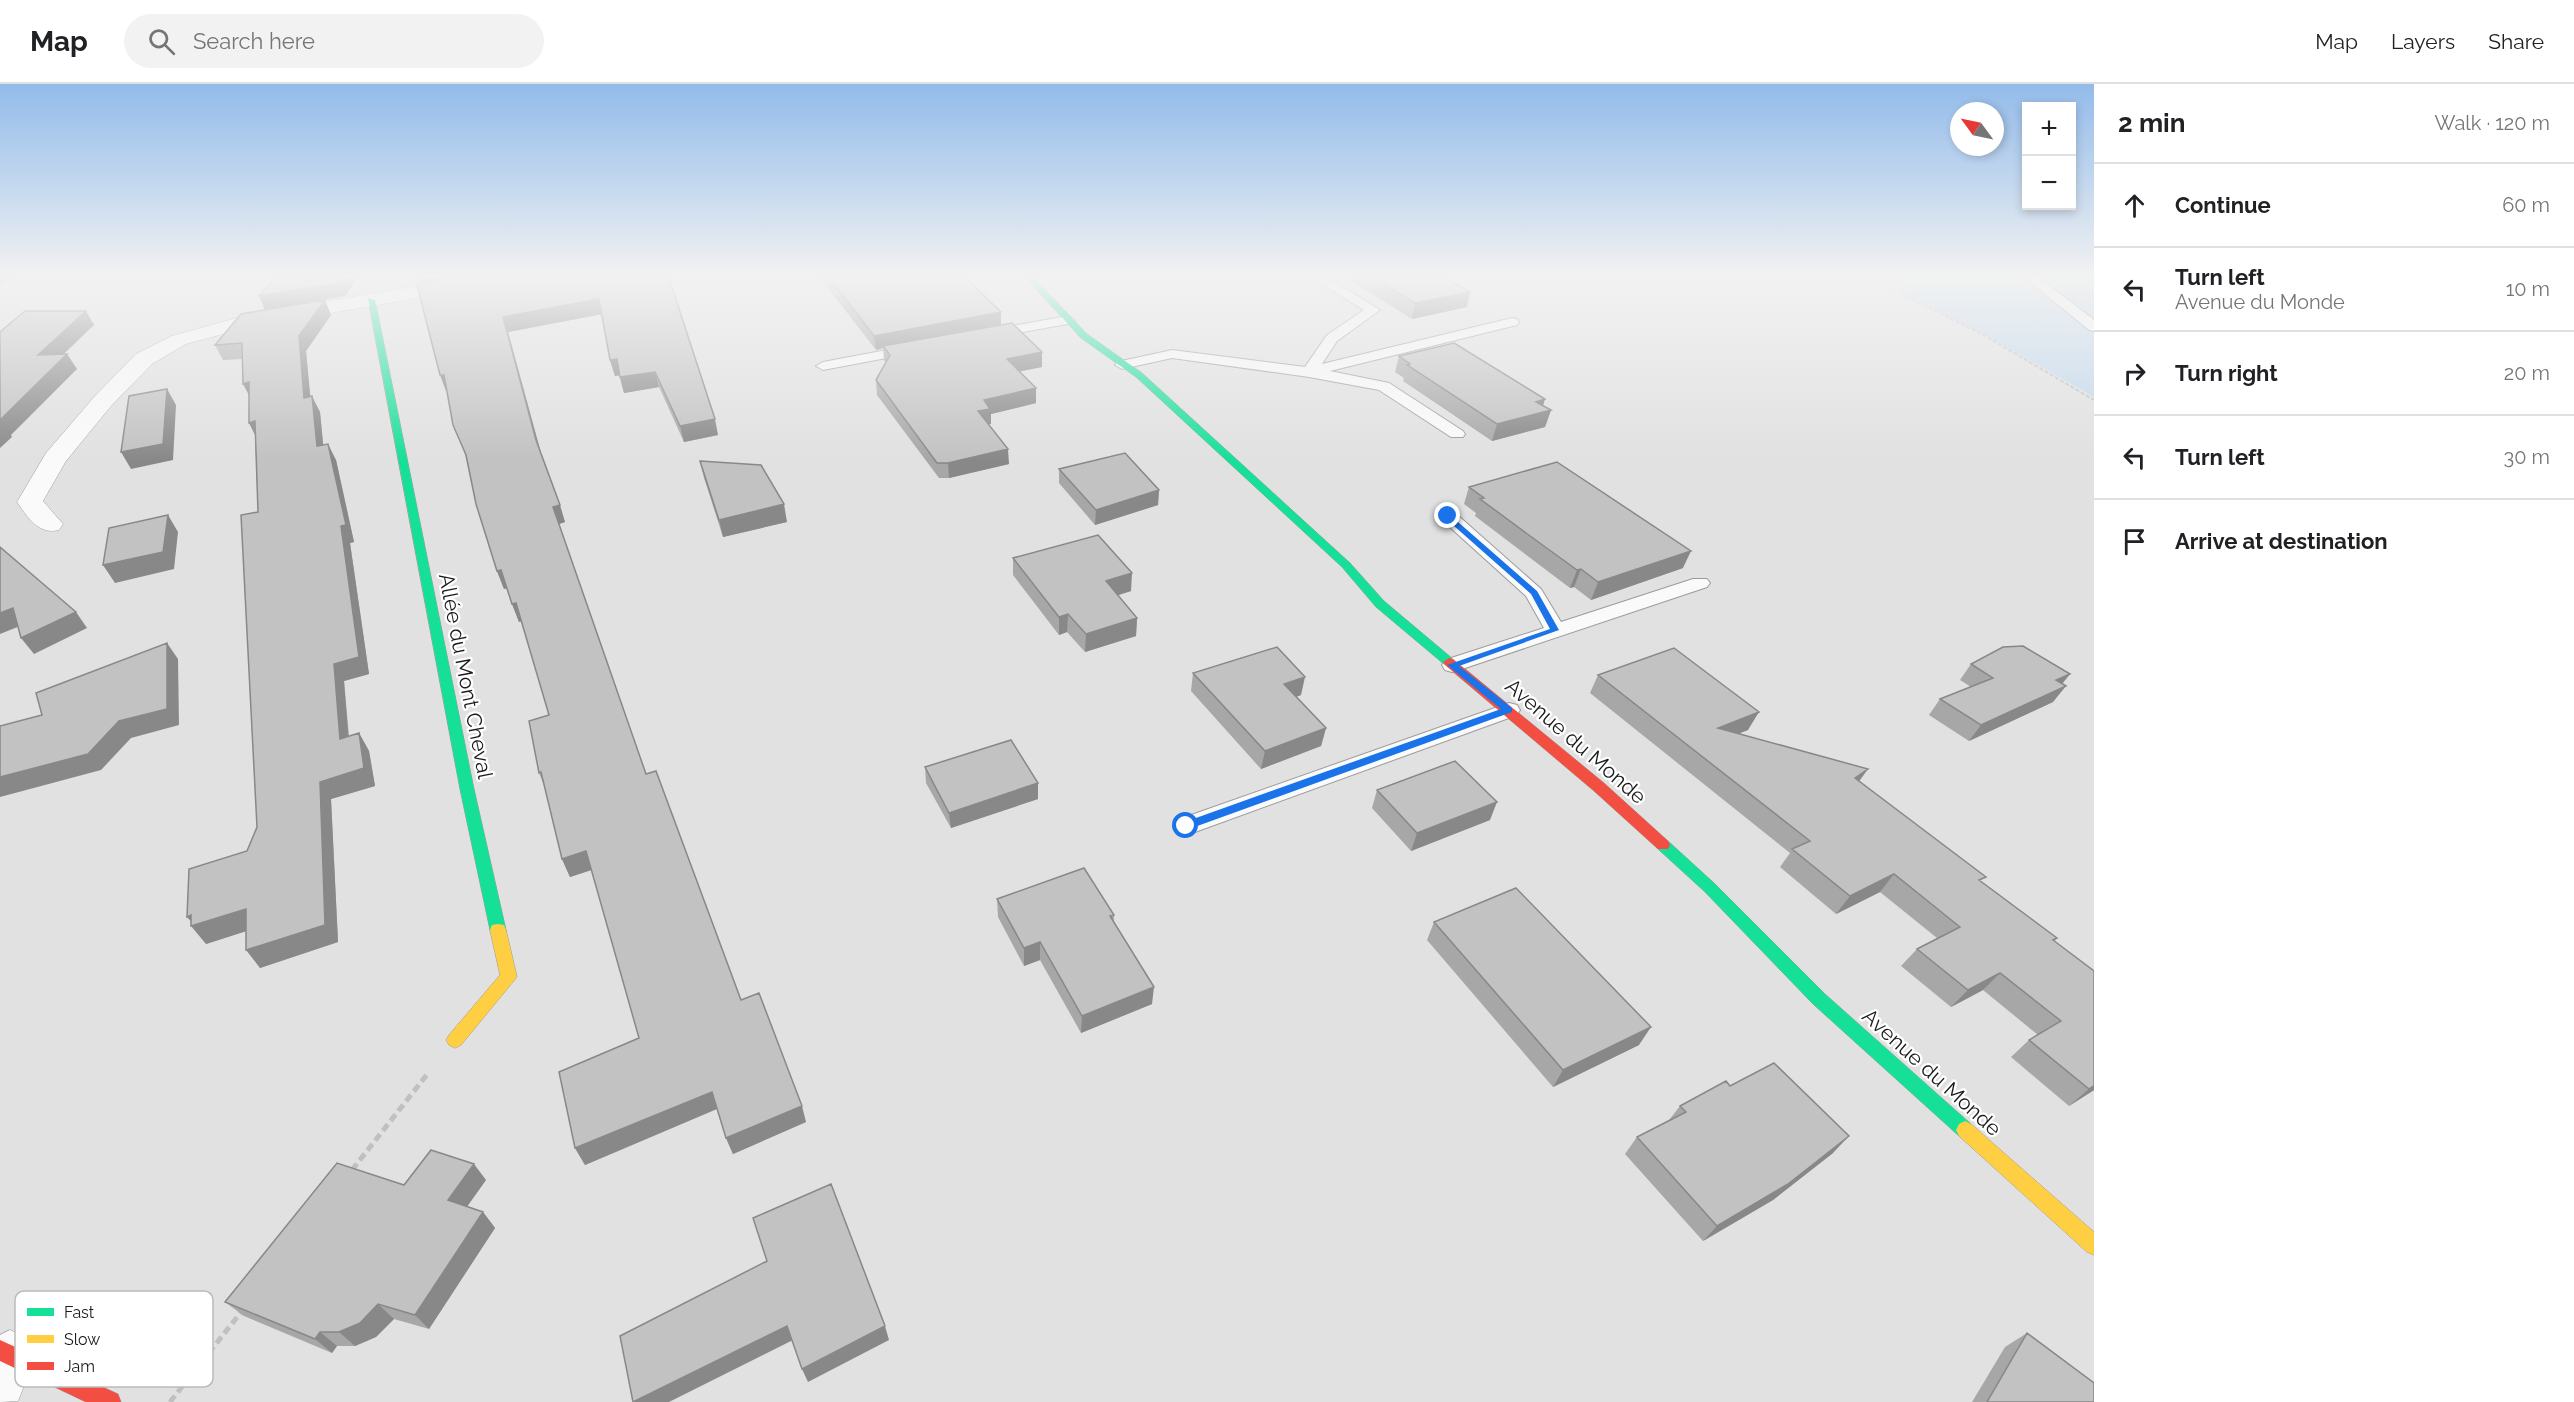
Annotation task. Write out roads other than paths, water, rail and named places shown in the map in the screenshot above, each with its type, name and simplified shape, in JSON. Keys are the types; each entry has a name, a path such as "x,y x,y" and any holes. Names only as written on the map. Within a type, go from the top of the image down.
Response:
{"street":[{"path":"50,524 30,502 55,458 103,401 144,359 189,337"},
{"name":"Allée du Mont Cheval","path":"378,337 467,789 509,977 454,1040"},
{"name":"Avenue du Monde","path":"1086,337 1107,356 1139,375 1346,565 1380,603 1599,787 1709,887 1819,999 2094,1245"},
{"path":"69,1387 110,1402"}],"lane":[{"path":"1309,372 1334,337"},
{"path":"1309,372 1453,337"},
{"path":"823,366 928,346"},
{"path":"1122,365 1172,354 1309,372 1384,386 1457,434"},
{"path":"1448,516 1534,593 1555,630"},
{"path":"1452,665 1700,583"},
{"path":"1186,826 1509,710"}]}
